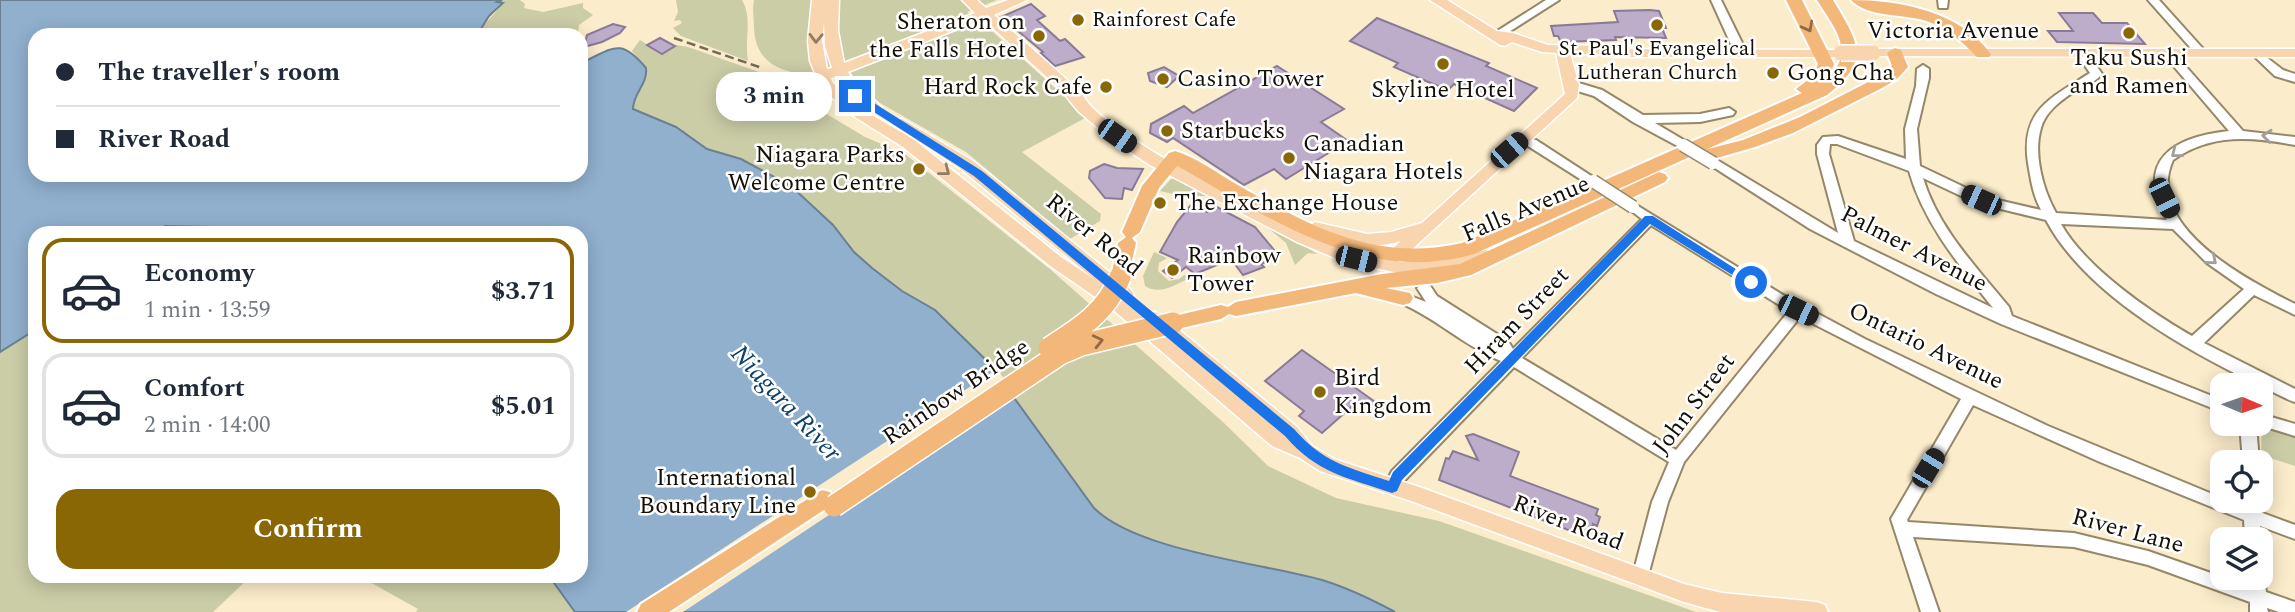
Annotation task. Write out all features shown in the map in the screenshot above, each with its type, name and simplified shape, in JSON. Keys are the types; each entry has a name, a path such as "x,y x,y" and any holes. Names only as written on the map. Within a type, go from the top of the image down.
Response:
{"highway":[{"path":"1702,152 1711,132 1820,79 1826,64 1794,0"},
{"name":"Falls Avenue","path":"1511,247 1821,91 1842,76 1851,62 1851,52 1846,36 1825,0"},
{"name":"Falls Avenue","path":"1170,161 1333,240 1388,261 1431,256 1478,246 1838,92 1853,80 1860,63 1860,52 1854,33 1835,0"},
{"path":"1859,0 1880,8 1937,19 1961,32 1983,54"},
{"path":"1702,152 1745,147 1856,96 1896,73 1900,67 1895,53"},
{"name":"Rainbow Bridge","path":"649,612 1097,316 1110,301 1120,277 1129,238 1151,186 1170,161"},
{"path":"1332,290 1390,280 1431,282 1464,270 1511,247"},
{"path":"1332,290 1374,291 1403,298"},
{"name":"Rainbow Bridge","path":"672,612 1059,354 1081,345 1228,310 1332,290"}],"main road":[{"path":"819,0 815,41 831,73"},
{"path":"831,73 832,0"},
{"name":"Falls Avenue","path":"969,0 1069,91 1170,161 1265,219 1330,250 1388,261 1409,269 1445,267 1511,247"},
{"path":"831,73 1020,0"},
{"name":"Victoria Avenue","path":"1437,0 1507,43 1524,49 1605,56 1612,53 2295,53"},
{"path":"1388,261 1572,95 1563,53"},
{"name":"River Road","path":"831,73 826,85 841,99 908,143 1055,261 1117,303 1279,440 1307,452 1327,465 1640,578 1721,603 1817,612"},
{"path":"1294,222 1355,239 1378,241 1401,237 1429,224"}],"street":[{"path":"1497,35 1554,0"},
{"path":"1716,0 1741,53"},
{"path":"2153,0 2201,52"},
{"path":"2257,53 2279,73 2295,78"},
{"path":"2083,54 2096,74 2058,97 2034,126 2032,167 2035,183 2050,215 2066,240 2089,266 2139,310 2237,373"},
{"path":"2169,54 2239,134"},
{"path":"1923,69 1910,136 1913,166 1939,226 2004,311 2006,320"},
{"name":"Palmer Avenue","path":"1572,85 1603,98 1637,119 1702,152 1848,244 2006,320 2210,401"},
{"path":"1637,119 1700,118 1729,112"},
{"path":"2295,141 2239,134 2214,136 2193,142 2168,157 2160,183 2177,225 2218,265 2252,289 2295,310"},
{"name":"Ontario Avenue","path":"1521,140 1532,143 1649,219 1798,310 2079,448 2210,494"},
{"path":"1848,244 1823,154 1823,145 1827,140 1838,140 1913,166 1988,202 2065,220 2177,225"},
{"name":"Hiram Street","path":"1392,487 1398,476 1649,219"},
{"path":"1431,282 1432,300 1503,345 1512,359"},
{"path":"2192,345 2252,289"},
{"path":"1403,298 1433,313 1494,353 1512,359 1678,459"},
{"name":"John Street","path":"1640,578 1660,502 1678,459 1798,310"},
{"path":"2273,389 2295,396"},
{"path":"1930,612 1899,519 1970,396"},
{"path":"2273,424 2295,430"},
{"name":"Ontario Avenue","path":"2261,513 2295,531"},
{"name":"River Lane","path":"1901,530 2074,540 2148,558 2258,604 2295,610"}],"green space":[{"path":"520,0 525,4 524,8 543,12 583,3 583,8 593,15 579,28 481,28 502,3 497,2"},
{"path":"676,0 742,0 748,22 748,61 681,36 673,28 682,23 680,20 674,21 678,12"},
{"path":"754,0 997,0 967,12 1087,117 1022,152 1101,214 1100,221 1070,239 966,152 866,95 849,70 803,74 774,66 764,57 757,44"},
{"path":"640,40 662,54 677,45 688,47 782,80 825,113 865,137 905,154 1051,270 1224,423 1268,466 1336,498 1439,521 1696,612 1395,612 1322,580 1201,554 1139,535 1114,523 1094,508 988,362 935,310 902,291 872,268 854,252 833,225 741,159 707,149 676,127 633,109 646,68 632,51"},
{"path":"1171,179 1184,179 1289,235 1317,254 1308,253 1295,265 1286,243 1267,227 1206,196 1182,196 1160,191"},
{"path":"1154,252 1167,258 1159,263 1158,271 1169,281 1179,279 1187,273 1192,277 1163,289 1145,286 1143,276"},
{"path":"28,334 28,583 244,583 213,612 0,612 0,352"},
{"path":"2273,431 2295,436 2295,466 2273,459 2273,450 2261,450 2262,436 2273,436"},
{"path":"372,583 554,583 575,612 416,612 418,609"}],"water":[{"name":"Niagara River","path":"0,0 502,0 497,2 503,3 489,16 482,28 28,28 28,182 588,182 588,60 609,50 623,49 630,52 646,68 645,79 635,98 633,109 676,127 707,149 741,159 791,186 833,225 854,252 902,291 935,310 988,362 1094,508 1114,523 1139,535 1201,554 1322,580 1395,612 575,612 554,583 588,583 588,226 28,226 28,334 0,352"}],"pier":[{"path":"997,369 1014,392 683,612 626,612"}],"building":[{"name":"Sheraton on the Falls Hotel","path":"1031,4 1045,16 1037,20 1060,41 1065,39 1084,57 1055,66 1041,53 1043,52 1001,17"},
{"path":"1614,11 1659,11 1666,28 1662,28 1666,38 1615,37 1616,40 1561,42 1558,36 1554,36 1551,26 1618,22"},
{"path":"2059,13 2093,13 2102,23 2127,23 2145,44 2057,42 2048,31 2073,31"},
{"name":"Skyline Hotel","path":"1377,18 1489,63 1486,66 1537,88 1514,111 1454,84 1448,90 1394,67 1398,63 1350,41"},
{"path":"613,24 625,27 620,33 588,46 588,35"},
{"path":"660,38 675,46 662,54 647,45"},
{"path":"1277,66 1344,109 1321,122 1348,141 1286,179 1274,169 1244,185 1173,138 1167,142 1150,133 1151,124 1184,106 1193,113"},
{"name":"Casino Tower","path":"1164,67 1179,76 1167,87 1150,81 1148,73"},
{"path":"1104,164 1117,168 1143,169 1132,190 1124,188 1122,199 1105,198 1089,178 1090,171"},
{"path":"1211,204 1255,227 1279,256 1261,264 1264,267 1243,275 1231,259 1195,274 1186,267 1172,278 1163,271 1178,260 1160,252 1177,222 1191,205 1207,212"},
{"name":"Bird Kingdom","path":"1302,350 1388,411 1380,418 1357,402 1322,433 1299,416 1304,411 1265,381"},
{"path":"1473,434 1519,452 1510,476 1598,509 1596,515 1600,517 1597,526 1593,524 1589,538 1439,480 1446,458 1449,459 1453,451 1478,460 1466,436"}],"railway":[{"path":"674,38 762,68"}],"place":[{"name":"Rainforest Cafe","path":"1078,20"},
{"name":"St. Paul's Evangelical Lutheran Church","path":"1657,25"},
{"name":"Taku Sushi and Ramen","path":"2129,33"},
{"name":"Sheraton on the Falls Hotel","path":"1039,36"},
{"name":"Skyline Hotel","path":"1443,64"},
{"name":"Gong Cha","path":"1773,73"},
{"name":"Casino Tower","path":"1163,79"},
{"name":"Hard Rock Cafe","path":"1106,87"},
{"name":"Starbucks","path":"1167,131"},
{"name":"Canadian Niagara Hotels","path":"1289,158"},
{"name":"Niagara Parks Welcome Centre","path":"919,169"},
{"name":"The Exchange House","path":"1160,203"},
{"name":"Rainbow Tower","path":"1173,270"},
{"name":"Bird Kingdom","path":"1320,392"},
{"name":"International Boundary Line","path":"810,492"}],"route":[{"path":"855,96 952,155 978,174 1290,432 1307,452 1327,465 1392,487 1398,476 1649,219 1751,282"}]}
